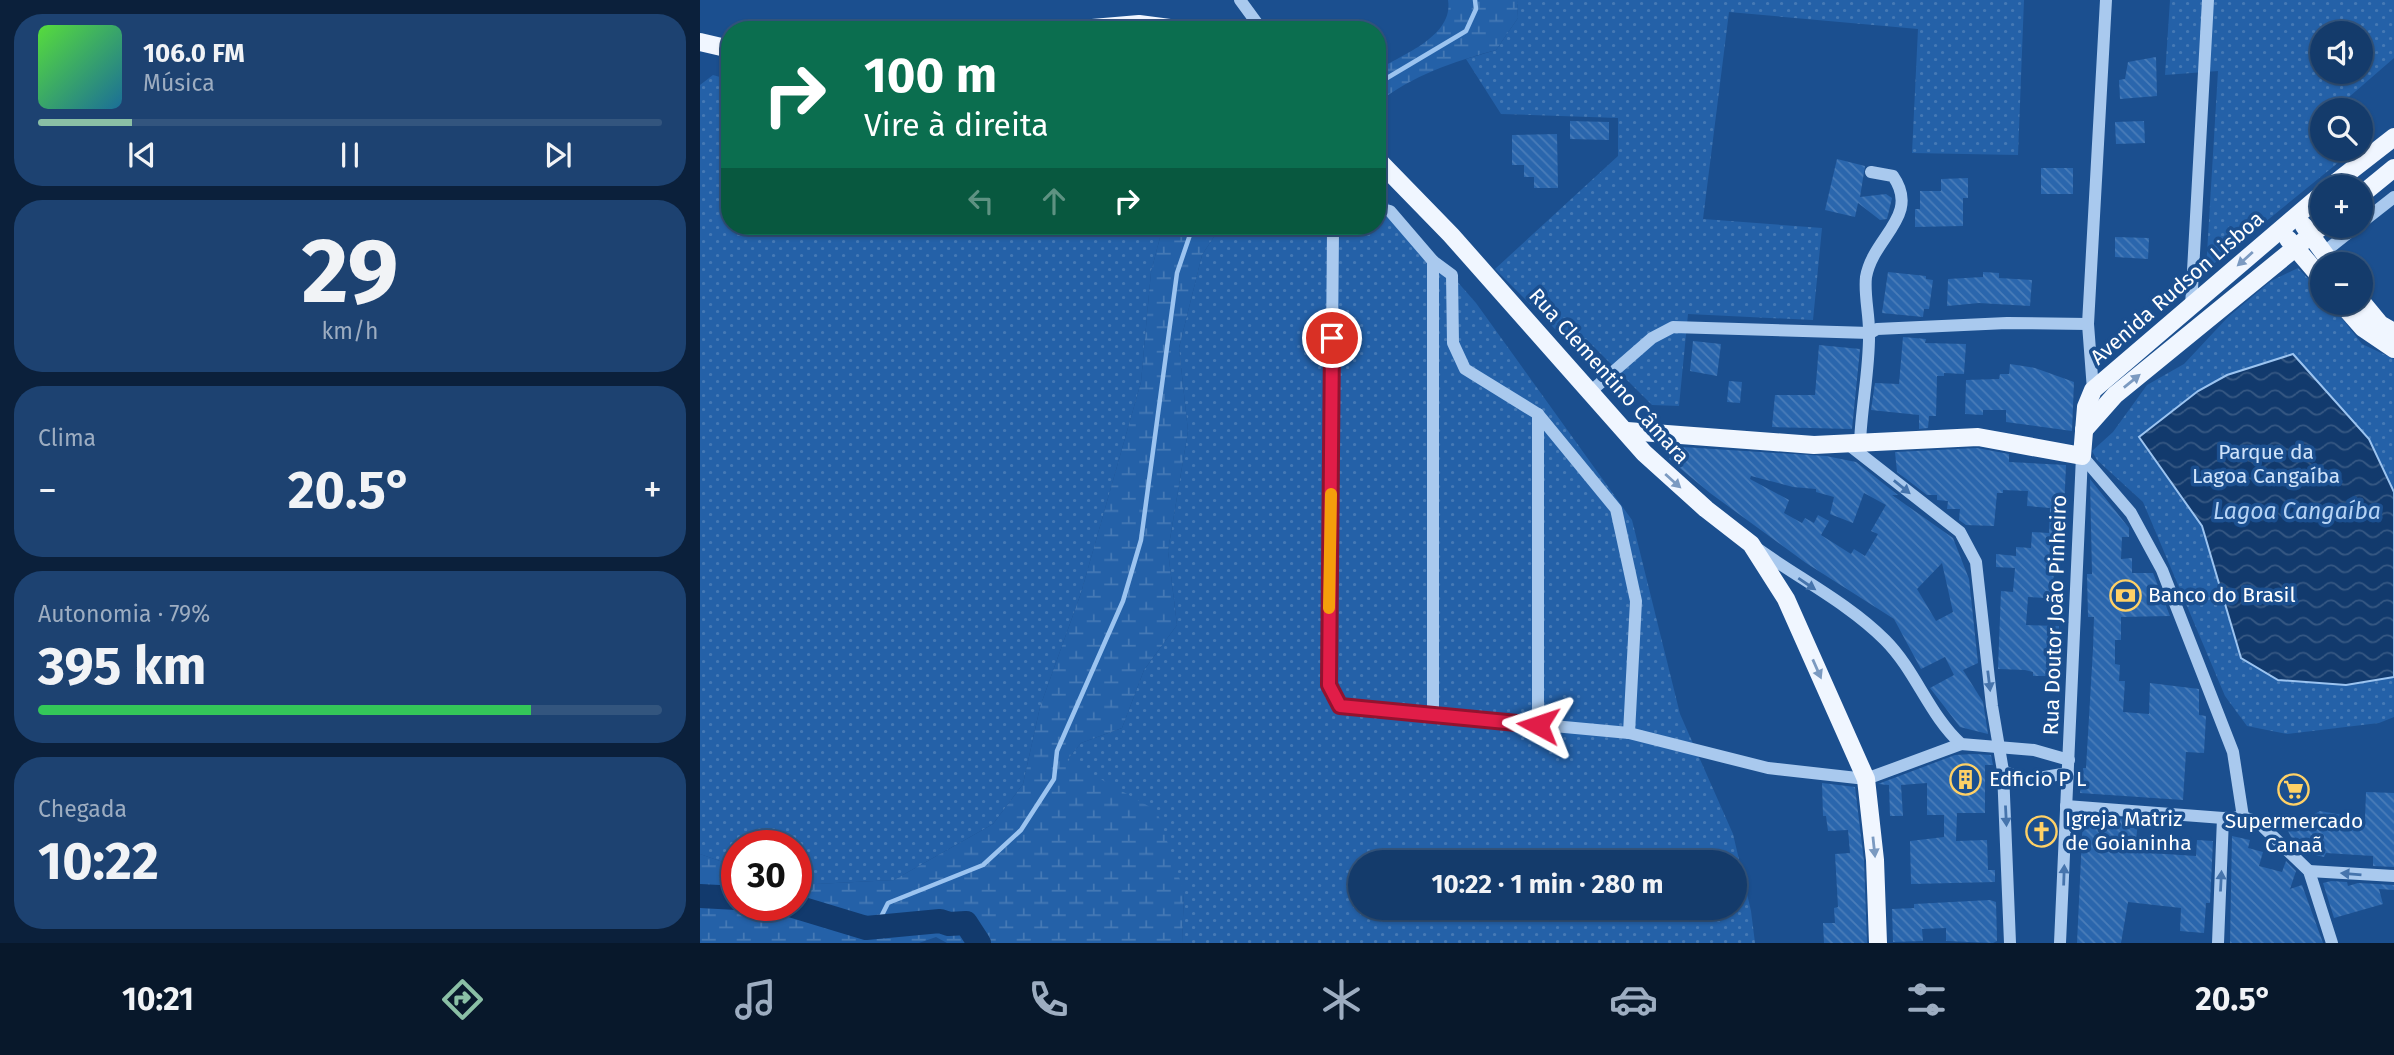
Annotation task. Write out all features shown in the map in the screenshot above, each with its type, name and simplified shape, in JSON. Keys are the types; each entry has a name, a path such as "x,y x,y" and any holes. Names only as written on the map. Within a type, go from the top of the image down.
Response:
{"main road":[{"path":"700,42 721,47"},
{"path":"2345,175 2394,137"},
{"path":"2373,185 2394,167"},
{"name":"Rua Clementino Câmara","path":"1386,168 1451,235 1669,477 1751,544 1786,599 1866,779 1875,860 1878,943"},
{"name":"Avenida Rudson Lisboa","path":"2082,456 2086,407 2093,390 2310,203"},
{"path":"2296,214 2310,226"},
{"path":"2279,229 2310,265"},
{"name":"Avenida Rudson Lisboa","path":"2084,430 2115,395 2310,236"},
{"path":"2352,315 2363,328 2394,349"},
{"path":"2373,315 2380,324 2394,331"},
{"path":"1627,431 1722,439 1854,444 1978,436 2082,456"}],"street":[{"path":"1240,0 1255,21"},
{"path":"2093,390 2088,324 2106,0"},
{"path":"2191,307 2208,0"},
{"path":"1871,172 1893,176 1901,188 1903,204 1899,217 1875,253 1866,277 1870,333 1854,444 1960,532 1972,552 1982,595 1989,681 2003,771 2010,943"},
{"path":"2373,213 2394,197"},
{"path":"1386,210 1390,211 1433,261 1452,275 1453,343 1465,369 1538,414 1616,509 1636,601 1629,733"},
{"path":"1333,235 1329,685 1340,706 1629,733 1777,770 1866,779 1961,744 2034,750 2069,766"},
{"path":"2333,252 2346,238"},
{"path":"1433,261 1433,715"},
{"path":"1590,392 1652,338 1674,327 1870,333 1877,329 2007,323 2088,324"},
{"path":"1538,414 1538,725"},
{"path":"2082,456 2131,513 2162,570 2233,752 2243,817"},
{"name":"Rua Doutor João Pinheiro","path":"2060,943 2082,456"},
{"path":"1751,544 1857,617 1886,641 1940,719 1961,744"},
{"path":"2003,771 2026,780 2069,766"},
{"path":"2066,806 2223,818 2243,817 2258,822 2309,871 2332,943"},
{"path":"2218,943 2223,818"},
{"path":"2309,871 2394,876"}],"green space":[{"path":"1448,0 1517,0 1518,18 1496,50 1434,70 1386,97 1386,65 1435,34 1448,13"},
{"path":"1517,0 2024,0 2018,155 1912,153 1918,29 1729,12 1703,219 1822,228 1813,320 1688,314 1679,406 1652,405 1586,339 1575,349 1495,269 1618,156 1618,118 1501,114 1466,59 1496,50 1518,18"},
{"path":"2170,0 2394,0 2394,58 2373,76 2373,21 2310,21 2310,84 2364,84 2348,98 2310,98 2310,161 2340,161 2323,175 2310,175 2310,186 2206,270 2218,71 2165,75"},
{"path":"713,75 721,77 721,235 1161,235 1151,272 1141,382 1081,593 1040,707 1023,784 993,824 894,880 812,884 812,830 721,830 721,861 700,854 700,85"},
{"path":"1386,200 1476,303 1632,520 1680,714 1733,834 1737,850 1348,850 1348,920 1747,920 1747,894 1755,943 1182,943 1184,892 1067,760 1081,743 1122,728 1144,670 1177,625 1168,551 1188,431 1179,348 1202,255 1215,235 1386,235"},
{"path":"1161,235 1215,235 1202,255 1179,348 1188,431 1168,551 1177,625 1144,670 1122,728 1081,743 1067,760 1157,811 1184,892 1182,943 947,943 936,937 919,943 700,943 700,854 721,861 721,921 812,921 812,884 894,880 993,824 1023,784 1040,707 1081,593 1141,382 1151,272"},
{"name":"Lagoa Cangaíba","path":"2298,268 2310,280 2310,315 2339,315 2362,344 2394,359 2394,717 2379,723 2287,734 2247,726 2225,696 2143,502 2097,460 2092,451 2113,432 2147,385 2184,364 2228,317 2271,281"}],"water":[{"name":"Lagoa Cangaíba","path":"2293,354 2369,439 2394,492 2394,677 2346,685 2278,680 2241,658 2202,526 2139,437 2198,391 2227,375"}],"building":[{"path":"2156,57 2157,96 2120,99 2119,80 2125,79 2128,62"},
{"path":"1570,121 1609,122 1609,140 1570,139"},
{"path":"2144,121 2145,143 2116,144 2115,122"},
{"path":"1557,134 1558,188 1534,188 1534,177 1524,177 1524,165 1512,165 1512,135"},
{"path":"1837,159 1865,166 1860,197 1886,194 1892,198 1887,219 1880,220 1858,203 1855,217 1825,210"},
{"path":"2041,168 2073,168 2073,194 2041,194"},
{"path":"1968,178 1968,198 1963,198 1963,226 1915,227 1915,209 1920,209 1920,191 1941,191 1941,179"},
{"path":"2115,237 2149,238 2148,259 2115,257"},
{"path":"1888,272 1926,276 1926,279 1933,280 1929,309 1924,309 1923,317 1882,313"},
{"path":"1983,272 1999,273 1999,278 2032,280 2030,306 1979,303 1947,306 1948,279 1983,277"},
{"path":"1903,337 1926,339 1925,343 1966,344 1964,374 1944,373 1944,376 1937,376 1936,416 1929,416 1928,428 1919,429 1919,415 1871,410 1875,383 1899,384"},
{"path":"1693,341 1721,344 1717,376 1690,371"},
{"path":"1819,345 1860,349 1852,429 1772,427 1775,395 1815,395"},
{"path":"2010,364 2035,368 2074,382 2072,431 2006,422 2006,410 1983,410 1983,415 1965,414 1966,380 1999,379 2000,374 2009,374"},
{"path":"1729,381 1742,382 1740,403 1727,402"},
{"path":"1676,446 1681,449 1826,456 1856,462 1898,495 1892,495 1953,538 1969,579 1978,663 1963,670 1983,702 1988,734 1960,727 1930,688 1954,675 1945,657 1921,669 1894,619 1806,563 1710,493 1669,459","holes":["1751,476 1793,487 1816,489 1816,492 1834,497 1830,514 1853,523 1864,493 1886,505 1871,531 1878,534 1865,556 1854,549 1851,554 1821,535 1829,521 1818,515 1814,523 1805,518 1802,523 1784,513 1789,500 1750,479","1942,563 1953,612 1936,621 1917,589"]},
{"path":"1977,448 2009,454 2009,462 2066,465 2062,557 2057,557 2051,592 2045,592 2045,598 2028,597 2026,625 2059,626 2054,676 2033,676 2033,672 2025,670 1998,669 2001,591 2013,592 2015,568 1996,567 1996,554 2016,556 2016,547 2031,548 2032,532 2049,533 2050,508 2027,506 2028,491 2003,490 2003,493 1997,493 1994,526 1966,525 1959,520 1960,509 1947,509 1948,501 1937,500 1937,495 1927,495 1897,472 1895,452"},
{"path":"2090,479 2129,528 2129,537 2122,537 2121,559 2132,558 2132,573 2153,573 2170,616 2121,617 2121,640 2115,640 2115,664 2120,665 2119,681 2125,681 2123,712 2149,714 2150,683 2199,689 2199,715 2206,716 2204,753 2186,752 2183,800 2080,793 2083,768 2086,768 2093,649 2094,617 2088,617 2087,574 2092,574"},
{"path":"1955,755 1991,755 1993,765 1985,765 1985,813 1957,813 1956,841 1987,840 1988,870 1995,870 1995,882 1911,884 1910,841 1944,837 1944,815 1927,815 1927,783 1901,785 1903,816 1890,816 1889,785 1878,784"},
{"path":"1822,783 1855,787 1864,861 1867,943 1824,943 1823,923 1835,923 1834,908 1838,907 1835,854 1850,853 1848,830 1828,831 1826,816 1823,816"},
{"path":"2366,792 2394,793 2394,867 2373,866 2373,856 2326,853 2324,857 2302,852 2296,847 2287,829 2320,811 2365,819"},
{"path":"2083,816 2138,820 2135,852 2196,856 2197,840 2213,841 2210,903 2206,903 2204,933 2180,931 2181,908 2128,902 2121,943 2077,943"},
{"path":"2232,836 2250,840 2248,848 2263,852 2259,866 2282,872 2286,861 2296,871 2290,889 2302,885 2323,943 2230,943"},
{"path":"2347,882 2348,886 2358,883 2394,885 2394,890 2379,889 2383,904 2334,918 2323,883"},
{"path":"1990,900 1996,902 1997,941 1993,943 1946,941 1946,928 1922,929 1923,941 1893,942 1892,909 1914,908 1914,904"}],"waterway":[{"path":"1386,79 1466,31 1476,9 1475,0"},
{"path":"876,927 888,903 983,865 1021,830 1054,779 1057,751 1123,601 1141,540 1177,273 1190,235"},
{"path":"700,896 721,897"},
{"path":"812,912 866,928 940,921 949,924 966,923 979,943"}],"slow traffic":[{"path":"1329,608 1331,494"}],"place":[{"name":"Banco do Brasil","path":"2125,595"},
{"name":"Edficio P L","path":"1966,779"},
{"name":"Supermercado Canaã","path":"2294,789"},
{"name":"Igreja Matriz de Goianinha","path":"2042,831"}],"route":[{"path":"1332,338 1329,685 1340,706 1538,725"}],"park label":[{"name":"Parque da Lagoa Cangaíba","path":"2266,464"}]}
